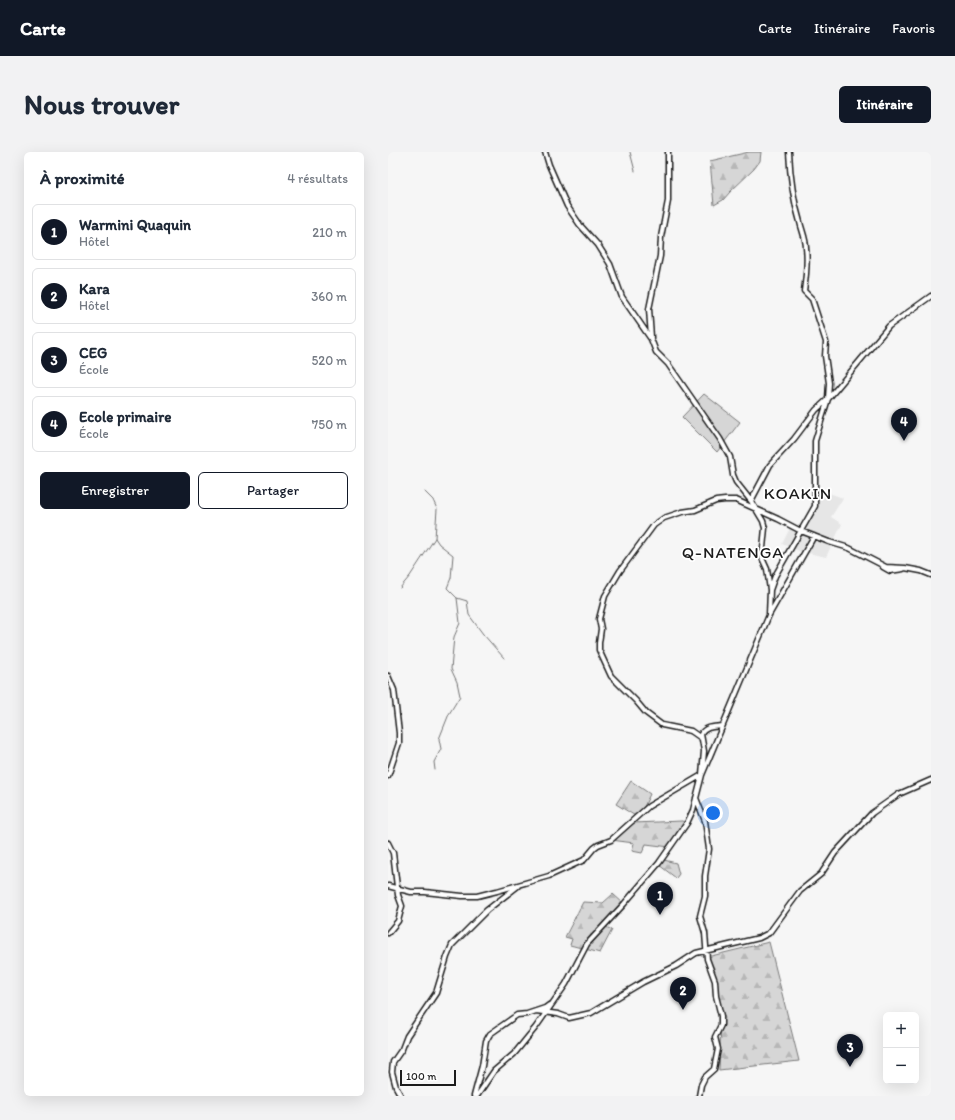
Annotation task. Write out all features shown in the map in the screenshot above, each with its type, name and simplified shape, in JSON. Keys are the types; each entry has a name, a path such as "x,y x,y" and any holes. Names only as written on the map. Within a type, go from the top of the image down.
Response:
{"street":[{"path":"545,152 549,165 567,206 580,225 598,245 610,264 622,297 651,339 656,352 670,367 720,438 730,457 733,475 736,482 751,500 764,521 765,528 762,558 767,569 770,590 769,616"},
{"path":"651,339 649,309 660,256 661,237 668,201 668,152"},
{"path":"770,590 775,576 815,506 815,442 828,399 829,383 825,356 826,342 812,299 804,291 807,262 806,247 804,232 791,185 789,152"},
{"path":"751,500 770,465 794,439 816,410 828,399 889,326 931,296"},
{"path":"701,738 691,731 662,725 646,713 611,676 599,650 601,629 599,619 605,596 620,571 654,525 664,518 682,512 695,510 716,501 736,500 801,531 849,548 866,556 877,564 886,567 921,571 931,575"},
{"path":"477,1096 494,1071 514,1054 553,1002 566,984 587,944 654,869 687,823 693,810 702,775 769,616 814,536"},
{"path":"388,676 394,690 399,733 399,743 388,776"},
{"path":"702,775 704,751 701,734 708,727 722,726"},
{"path":"388,886 411,892 477,896 549,876 579,864 594,848 611,840 649,806 702,775"},
{"path":"536,1011 558,1014 569,1018 591,1013 643,982 676,966 696,954 706,950 759,938 769,933 800,892 821,874 836,851 872,812 900,794 931,780"},
{"path":"696,798 705,822 709,849 705,876 705,896 700,916 705,933 707,959 715,981 716,996 721,1016 721,1025 715,1037 718,1049 716,1064 714,1069 705,1077 701,1085 699,1096"},
{"path":"388,843 392,853 402,906 398,921 388,933"},
{"path":"401,1096 396,1087 392,1072 394,1062 402,1049 407,1036 436,993 452,946 487,910 521,883"},
{"path":"474,1096 482,1066 486,1042 490,1034 517,1015 545,1008 553,1002"}],"shaded area":[{"path":"815,488 843,498 831,517 842,524 826,557 799,551 782,544 791,526 801,531 814,509"}],"green space":[{"path":"749,152 761,152 760,161 723,200 714,205 710,161"},
{"path":"704,394 740,422 717,452 682,417"},
{"path":"631,781 650,794 641,813 637,817 616,804"},
{"path":"682,821 687,823 670,847 646,844 642,853 632,851 634,843 611,840 633,823"},
{"path":"664,860 676,863 679,874 676,878 659,865"},
{"path":"613,894 624,904 604,926 612,930 600,953 570,945 572,939 565,937 583,902 603,903"},
{"path":"769,942 799,1061 719,1070 721,1025 715,981 707,957"}],"waterway":[{"path":"630,152 635,171"},
{"path":"425,492 433,500 437,509 435,538 439,544 453,555 451,578 447,588 457,598 460,623 454,637 451,669 457,682 460,696 449,714 439,739 441,749 434,762 435,770"},
{"path":"400,588 410,576 435,538"},
{"path":"457,598 467,601 469,615 504,658"}],"place":[{"name":"Ecole primaire","path":"904,441"},
{"name":"Warmini Quaquin","path":"660,915"},
{"name":"Kara","path":"683,1010"},
{"name":"CEG","path":"850,1067"}],"district":[{"name":"KOAKIN","path":"798,493"},
{"name":"Q-NATENGA","path":"733,552"}]}
